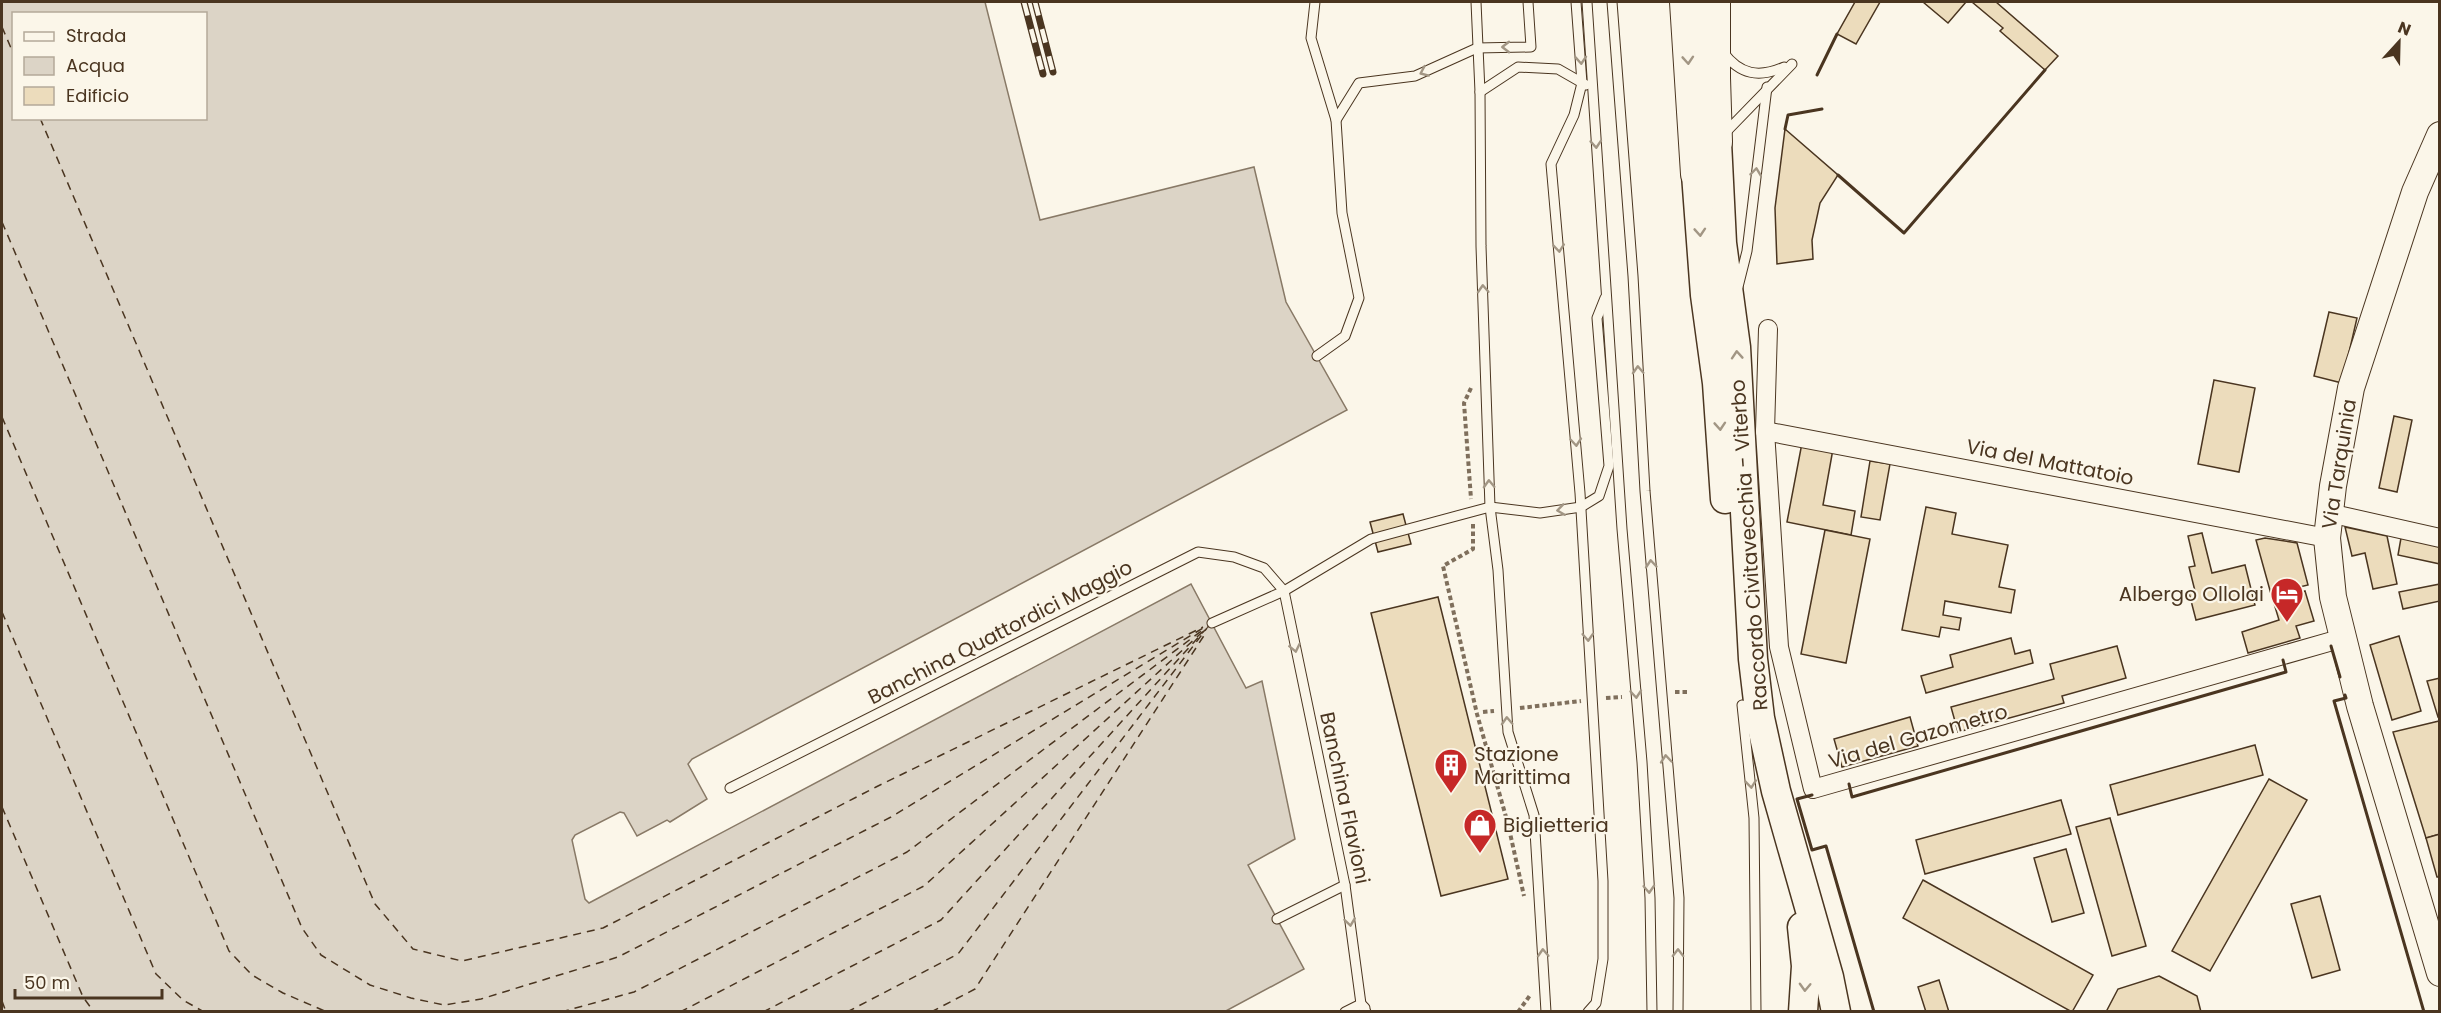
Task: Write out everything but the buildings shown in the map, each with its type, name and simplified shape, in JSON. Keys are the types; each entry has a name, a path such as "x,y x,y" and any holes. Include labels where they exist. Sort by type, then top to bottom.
{"highway":[{"path":"1684,2 1696,174"},
{"path":"1716,2 1717,142"}],"main road":[{"name":"Via Tarquinia","path":"2439,135 2415,192 2351,388 2328,525 2333,597 2343,638 2360,706 2439,973"},
{"name":"Raccordo Civitavecchia - Viterbo","path":"1717,142 1722,243 1736,347 1753,659 1760,718 1776,791 1829,977 1836,1011"},
{"name":"Raccordo Civitavecchia - Viterbo","path":"1696,174 1705,296 1717,383 1742,705 1800,919 1806,966 1803,1011"}],"street":[{"name":"Via del Gazometro","path":"1768,329 1766,431 1779,647 1813,789 2343,638"},
{"name":"Via del Mattatoio","path":"1766,431 2328,525 2439,538"}],"lane":[{"path":"1315,2 1311,38 1336,120 1342,213 1359,298 1345,336 1317,356"},
{"path":"1476,2 1480,92 1480,246 1490,507 1498,570 1508,732 1534,815 1546,1011"},
{"path":"1336,120 1359,83 1415,76 1477,48 1531,47 1528,2"},
{"path":"1576,2 1582,83 1574,115 1551,164 1581,507 1604,913 1601,970 1596,1003 1588,1011"},
{"path":"1587,2 1622,529 1642,762 1650,898 1652,1011"},
{"path":"1612,2 1633,276 1645,491 1678,898 1678,1011"},
{"path":"1696,174 1717,142 1767,87 1792,64 1768,74 1749,72 1732,63 1715,40"},
{"path":"1480,92 1518,67 1558,69 1593,92"},
{"path":"1731,312 1747,251 1767,87"},
{"path":"1212,623 1284,591 1371,539 1490,507 1540,513 1581,507 1599,496 1600,486 1609,466 1597,318 1606,294"},
{"name":"Banchina Quattordici Maggio","path":"730,788 1198,552 1234,557 1264,568 1284,591"},
{"name":"Banchina Flavioni","path":"1284,591 1345,885 1365,1009"},
{"path":"1742,705 1754,818 1756,1011"},
{"path":"1277,919 1345,885"},
{"path":"1345,1011 1365,1009"}],"water":[{"path":"2,2 985,2 1040,220 1254,167 1286,302 1347,410 692,759 688,764 707,799 670,822 667,820 637,836 624,813 620,812 575,835 572,840 585,899 589,903 1191,584 1246,688 1262,681 1295,839 1248,865 1304,969 1224,1012 2,1012"}],"ferry route":[{"path":"2,27 12,50"},
{"path":"41,120 375,904 413,949 462,961 603,928 876,787 1203,627"},
{"path":"2,222 302,928 321,955 370,985 411,998 444,1005 481,999 618,957 891,817 1208,625"},
{"path":"2,417 229,951 252,975 283,993 327,1012"},
{"path":"2,612 156,974 183,1000 204,1012"},
{"path":"680,1012 924,886 1209,626"},
{"path":"847,1012 958,954 1207,628"},
{"path":"561,1012 634,992 907,852 1204,629"},
{"path":"763,1012 941,920 1205,630"},
{"path":"931,1012 975,989 1205,634"},
{"path":"2,807 83,997 94,1012"},
{"path":"2,1001 6,1012"}],"railway":[{"path":"1024,2 1043,74"},
{"path":"1035,2 1053,72"}],"wall":[{"path":"1817,75 1837,34"},
{"path":"1838,175 1904,233 2045,70"},
{"path":"1785,129 1788,115 1822,109"},
{"path":"2331,646 2340,677"},
{"path":"1849,784 1852,797 2286,672 2283,660"},
{"path":"2345,695 2346,698 2334,701 2424,1012"},
{"path":"1812,795 1797,799 1812,850 1826,846 1874,1012"}],"place":[{"name":"Albergo Ollolai","path":"2287,623"},
{"name":"Stazione Marittima","path":"1451,794"},
{"name":"Biglietteria","path":"1480,854"}]}
